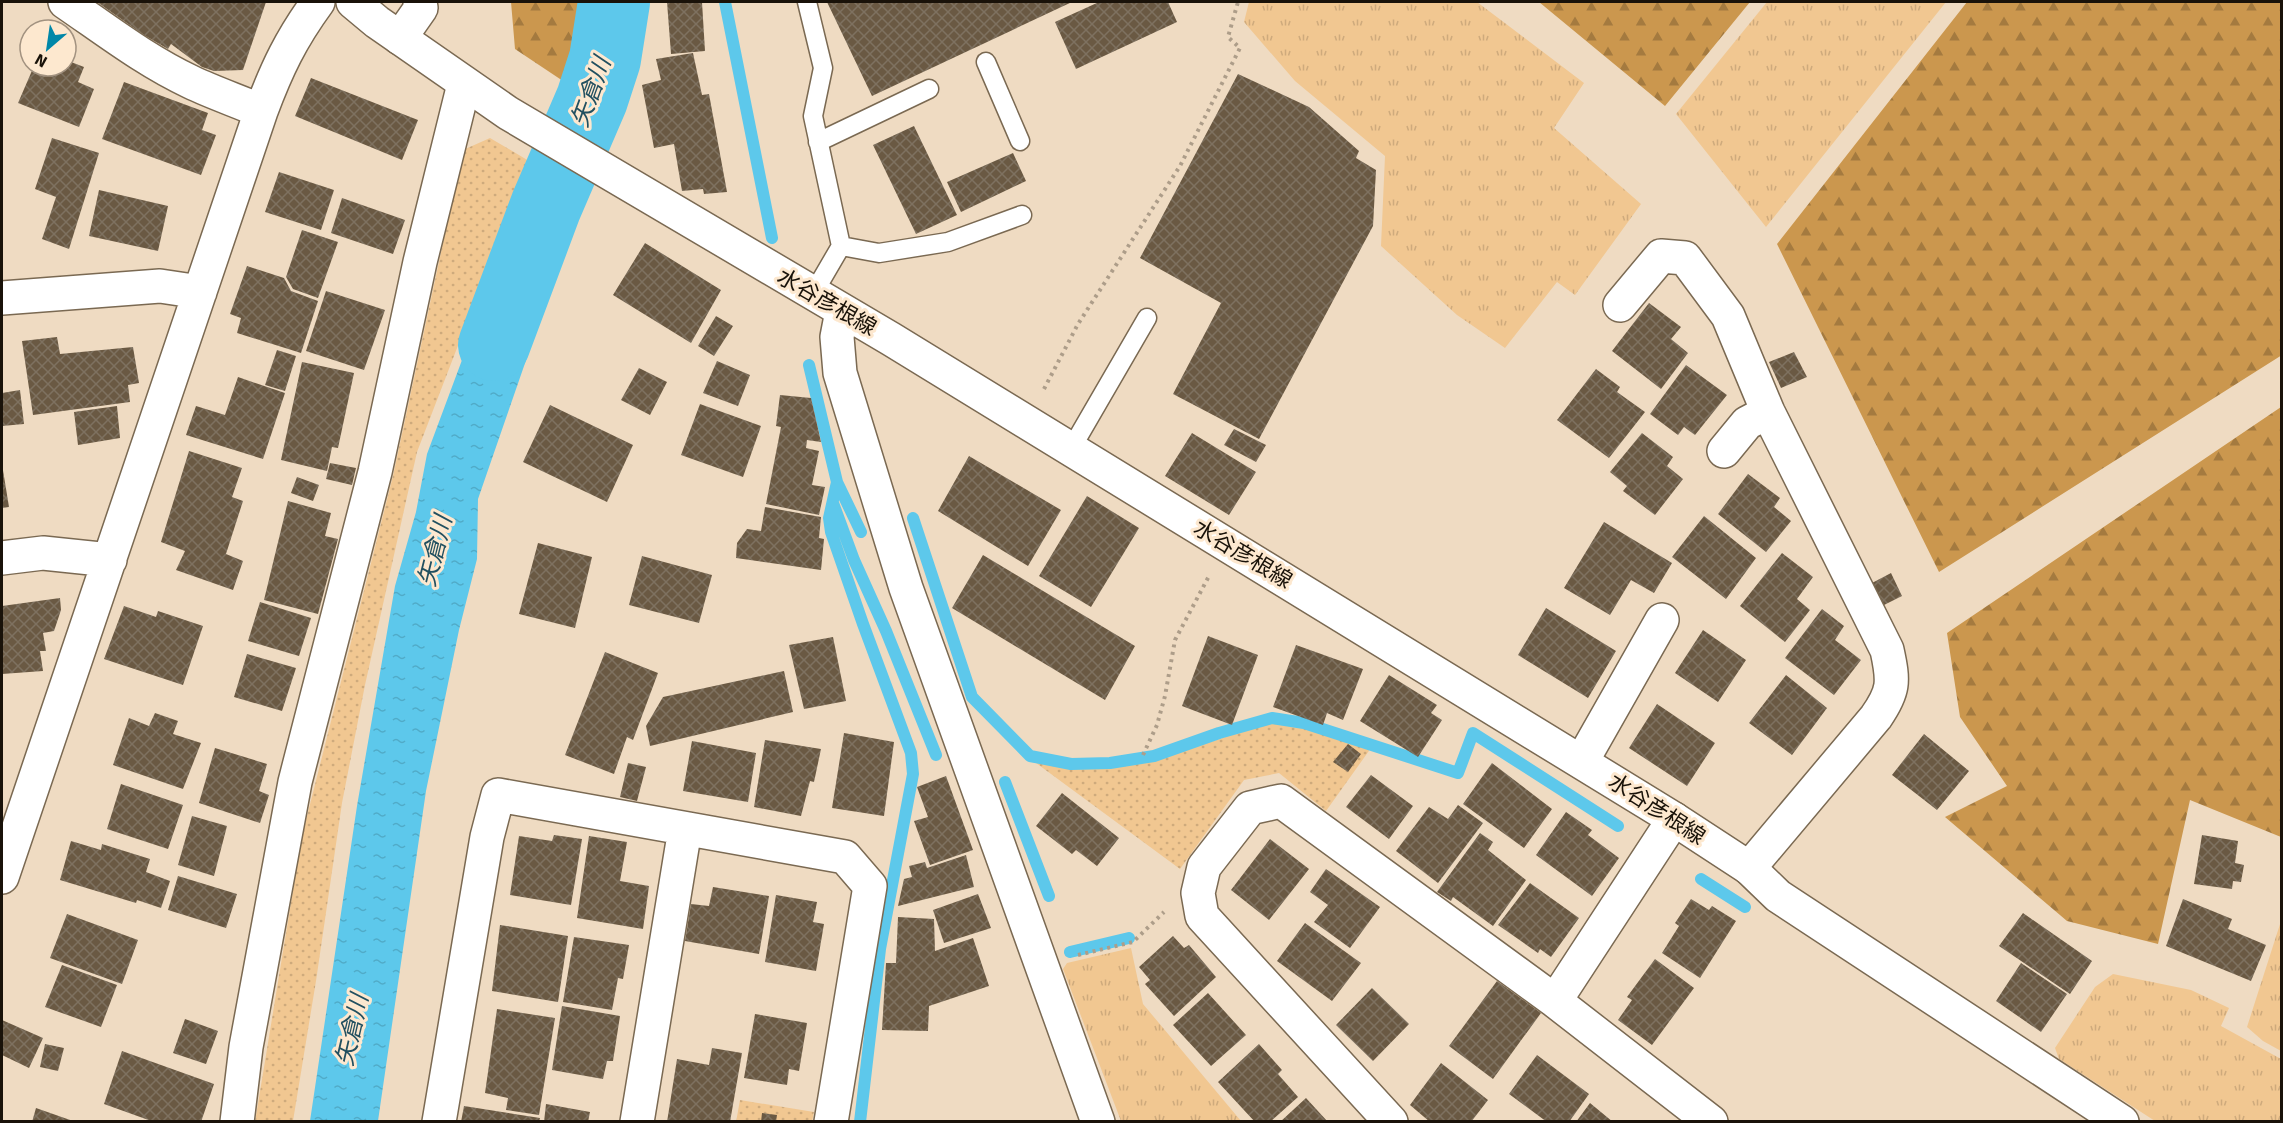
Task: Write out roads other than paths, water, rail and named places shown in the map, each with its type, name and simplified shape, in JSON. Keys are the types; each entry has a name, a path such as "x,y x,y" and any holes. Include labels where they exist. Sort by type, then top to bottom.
{"street":[{"path":"65,2 154,62 190,81 261,111"},
{"path":"2,877 15,798 110,560 261,111 280,61 318,2"},
{"name":"水谷彦根線","path":"353,2 377,22 508,113 1071,448 1674,819 1749,868 1778,896 2122,1122"},
{"path":"400,38 421,8 420,2"},
{"path":"237,1122 246,1047 295,782 375,472 420,262 464,84"},
{"path":"1620,305 1661,256 1685,258 1728,316 1768,412 1887,650 1892,671 1890,697 1876,717 1749,868"},
{"path":"2,298 160,286 200,292"},
{"path":"842,311 837,337 840,373 906,588 1098,1122"},
{"path":"1724,451 1748,423 1768,412"},
{"path":"2,558 43,553 110,560"},
{"path":"1582,761 1662,620"},
{"path":"439,1122 487,837 498,795 845,857 870,886 831,1122"},
{"path":"1391,1122 1202,916 1198,893 1204,867 1250,808 1281,801 1556,1001 1711,1122"},
{"path":"1556,1001 1674,819"},
{"path":"637,1122 685,829"}],"lane":[{"path":"807,2 823,68 813,117 841,246 813,294"},
{"path":"986,62 1020,141"},
{"path":"818,142 930,89"},
{"path":"841,246 879,253 948,242 1022,215"},
{"path":"1071,448 1148,318"}],"water":[{"path":"519,207 541,317 478,499 477,559 459,630 426,791 378,1121 310,1121 357,806 395,586 416,512 427,454"}],"waterway":[{"name":"矢倉川","path":"494,345 546,206 592,99 605,59 614,2"},
{"path":"725,2 772,238"},
{"path":"809,365 837,482 829,518 831,532 911,753 913,774 880,949 860,1122"},
{"path":"837,482 861,532"},
{"path":"833,503 854,560 886,631 936,755"},
{"path":"913,518 972,697 1030,756 1071,764 1110,763 1154,756 1219,733 1272,718 1304,723 1458,773 1473,733 1618,826"},
{"path":"1005,782 1049,896"},
{"path":"1701,879 1745,907"},
{"path":"1070,952 1129,938"}]}
